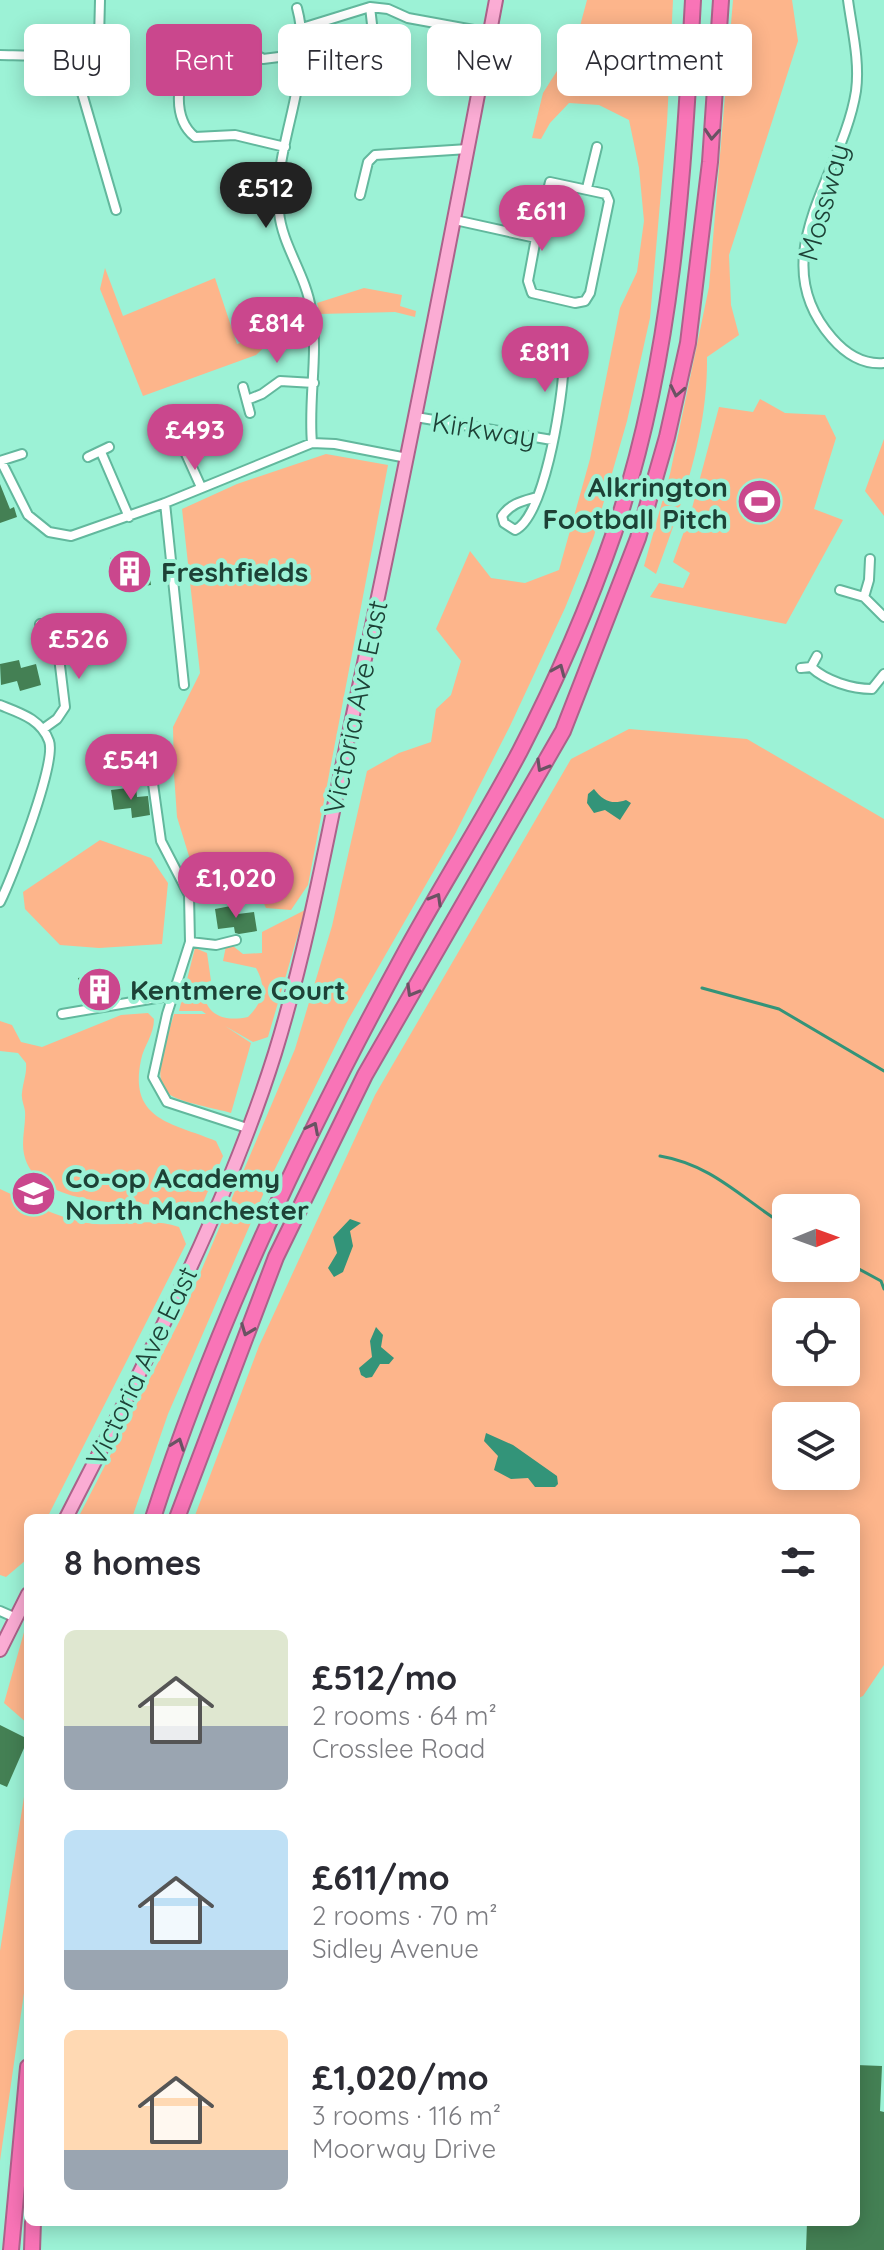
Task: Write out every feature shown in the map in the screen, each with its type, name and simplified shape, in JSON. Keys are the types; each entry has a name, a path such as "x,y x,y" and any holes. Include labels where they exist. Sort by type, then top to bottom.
{"highway":[{"path":"154,1514 209,1361 298,1158 397,967 519,753 586,609 614,530 643,432 670,297 685,157 693,0"},
{"path":"179,1514 276,1257 365,1075 563,731 638,538 667,437 688,343 710,162 721,0"},
{"path":"11,2250 24,2110"},
{"path":"32,2250 33,2226"}],"main road":[{"name":"Victoria Ave East","path":"492,24 496,0"},
{"name":"Victoria Ave East","path":"68,1514 203,1237 274,1054 311,917 416,417 478,96"},
{"path":"0,1650 24,1602"}],"street":[{"path":"99,24 100,0"},
{"name":"Mossway","path":"848,0 857,62 856,93 813,217 801,268 808,301 821,325 846,354 884,363"},
{"path":"315,24 389,4 408,18 441,24"},
{"path":"370,7 372,24"},
{"path":"297,8 301,24"},
{"path":"278,57 263,59 247,48 201,39 192,44 184,64 179,94 181,117 187,130 195,137 235,135 285,147"},
{"path":"0,55 24,54"},
{"path":"83,96 116,210"},
{"path":"297,96 278,187 279,212 309,299 316,357 312,443"},
{"path":"587,188 597,147"},
{"path":"360,195 368,162 375,155 468,149"},
{"path":"555,182 587,188 604,192 609,201 590,293 585,301 575,303 532,293 528,281 547,184 555,182"},
{"path":"455,220 536,238"},
{"path":"518,362 557,369 563,375 552,440 537,497 523,526 515,530 504,523 502,516 506,509 517,502 537,497"},
{"path":"247,400 280,381 314,383"},
{"path":"243,387 250,413"},
{"path":"168,414 201,487"},
{"name":"Kirkway","path":"416,417 552,440"},
{"path":"174,427 188,422"},
{"path":"22,454 0,461 28,515 49,532 71,536 129,517 312,443 335,444 407,458"},
{"path":"88,457 105,450 129,517"},
{"path":"165,503 184,685"},
{"path":"864,597 870,559"},
{"path":"840,590 864,597 884,617"},
{"path":"40,624 58,649 65,707 57,719 43,729"},
{"path":"811,667 817,656"},
{"path":"801,668 811,667 823,678 845,682 856,689 872,689"},
{"path":"872,689 884,674"},
{"path":"872,689 876,700"},
{"path":"0,705 27,715 43,729 51,748 44,783 0,902"},
{"path":"149,755 161,841 189,895 190,942 153,1077 167,1102 247,1128"},
{"path":"190,942 216,945 236,940"},
{"path":"62,1014 174,995"},
{"path":"0,1611 16,1618"}],"shaded area":[{"path":"587,0 673,0 672,24 581,24"},
{"path":"733,0 792,0 798,41 729,255 731,305 739,335 707,357 703,413 692,468 656,574 644,566 670,474 709,287 725,96 752,96 752,24 731,24"},
{"path":"557,71 557,96 668,96 650,318 627,421 594,536 565,608 510,726 455,834 348,1020 269,1181 168,1414 133,1514 80,1514 182,1316 295,1049 332,926 367,771 399,753 431,742 436,709 451,695 461,661 436,629 470,551 491,578 525,583 559,570 590,459 620,308 637,272 644,221 639,168 629,120 599,105 569,103 550,123 541,139 532,138 543,93"},
{"path":"105,268 123,316 215,278 237,344 286,327 256,355 143,396 100,289"},
{"path":"364,288 402,295 400,306 416,311 415,317 395,312 320,314 317,303"},
{"path":"760,399 785,413 825,415 836,438 814,509 843,520 786,624 650,597 659,583 683,588 690,573 673,562 691,512 719,407 753,412"},
{"path":"884,439 884,516 865,491"},
{"path":"326,454 388,465 308,885 291,910 266,908 249,872 196,879 177,817 173,727 200,673 182,509 237,484"},
{"path":"629,729 747,739 884,819 884,1665 863,1696 860,1697 860,1514 196,1514 259,1346 375,1095 571,759"},
{"path":"594,789 608,801 626,800 631,803 620,820 605,810 594,813 587,803 588,794"},
{"path":"100,840 151,858 168,883 162,944 99,948 60,945 25,909 23,892"},
{"path":"305,910 268,1037 253,1042 225,1026 251,1043 231,1113 190,1103 169,1094 163,1087 160,1068 174,1014 206,1014 202,1011 179,1011 195,948 207,953 211,981 203,983 203,993 209,1008 221,1017 248,1017 260,1000 262,982 256,968 223,961 226,946 233,946 243,954 262,953 262,932"},
{"path":"148,1013 154,1019 154,1025 141,1060 141,1096 158,1117 216,1141 223,1156 202,1205 129,1204 74,1196 51,1187 33,1173 24,1154 25,1111 22,1095 26,1063 18,1053 0,1051 0,1021 12,1025 21,1042 42,1047 121,1015"},
{"path":"0,1189 76,1221 111,1224 156,1222 179,1227 186,1244 49,1514 24,1514 24,1562 6,1577 0,1575"},
{"path":"350,1219 361,1223 350,1231 353,1246 343,1272 334,1277 328,1268 337,1253 333,1237"},
{"path":"376,1327 383,1335 381,1347 394,1358 389,1364 380,1364 372,1377 366,1378 359,1368 372,1357 370,1341"},
{"path":"486,1433 513,1445 557,1476 558,1484 555,1487 535,1487 528,1478 511,1479 494,1470 498,1456 484,1441"},
{"path":"24,1632 24,1720 4,1703"},
{"path":"24,1797 24,1993 0,2161 0,1951"}],"building":[{"path":"0,484 10,509 14,507 17,517 0,523"},
{"name":"Freshfields","path":"132,555 134,566 148,564 151,585 131,588 129,577 113,579 110,558"},
{"path":"19,660 21,668 36,664 41,685 20,691 17,681 1,685 0,664"},
{"path":"136,787 137,797 148,796 150,815 132,818 131,808 114,810 111,790"},
{"path":"236,905 238,914 254,912 257,931 239,934 235,933 234,927 218,929 215,909"},
{"name":"Kentmere Court","path":"98,974 100,983 116,980 119,997 97,1001 96,995 81,997 78,978"},
{"path":"0,1725 24,1737 24,1748 7,1787 0,1784"},
{"path":"860,2065 882,2066 880,2111 884,2112 884,2250 806,2250 807,2226 860,2226"}],"waterway":[{"path":"702,988 779,1009 884,1071"},
{"path":"660,1156 679,1160 712,1175 772,1216"},
{"path":"860,1270 881,1281 884,1289"}],"place":[{"name":"Alkrington Football Pitch","path":"759,502"},
{"name":"Freshfields","path":"130,571"},
{"name":"Kentmere Court","path":"99,989"},
{"name":"Co-op Academy North Manchester","path":"34,1193"}]}
